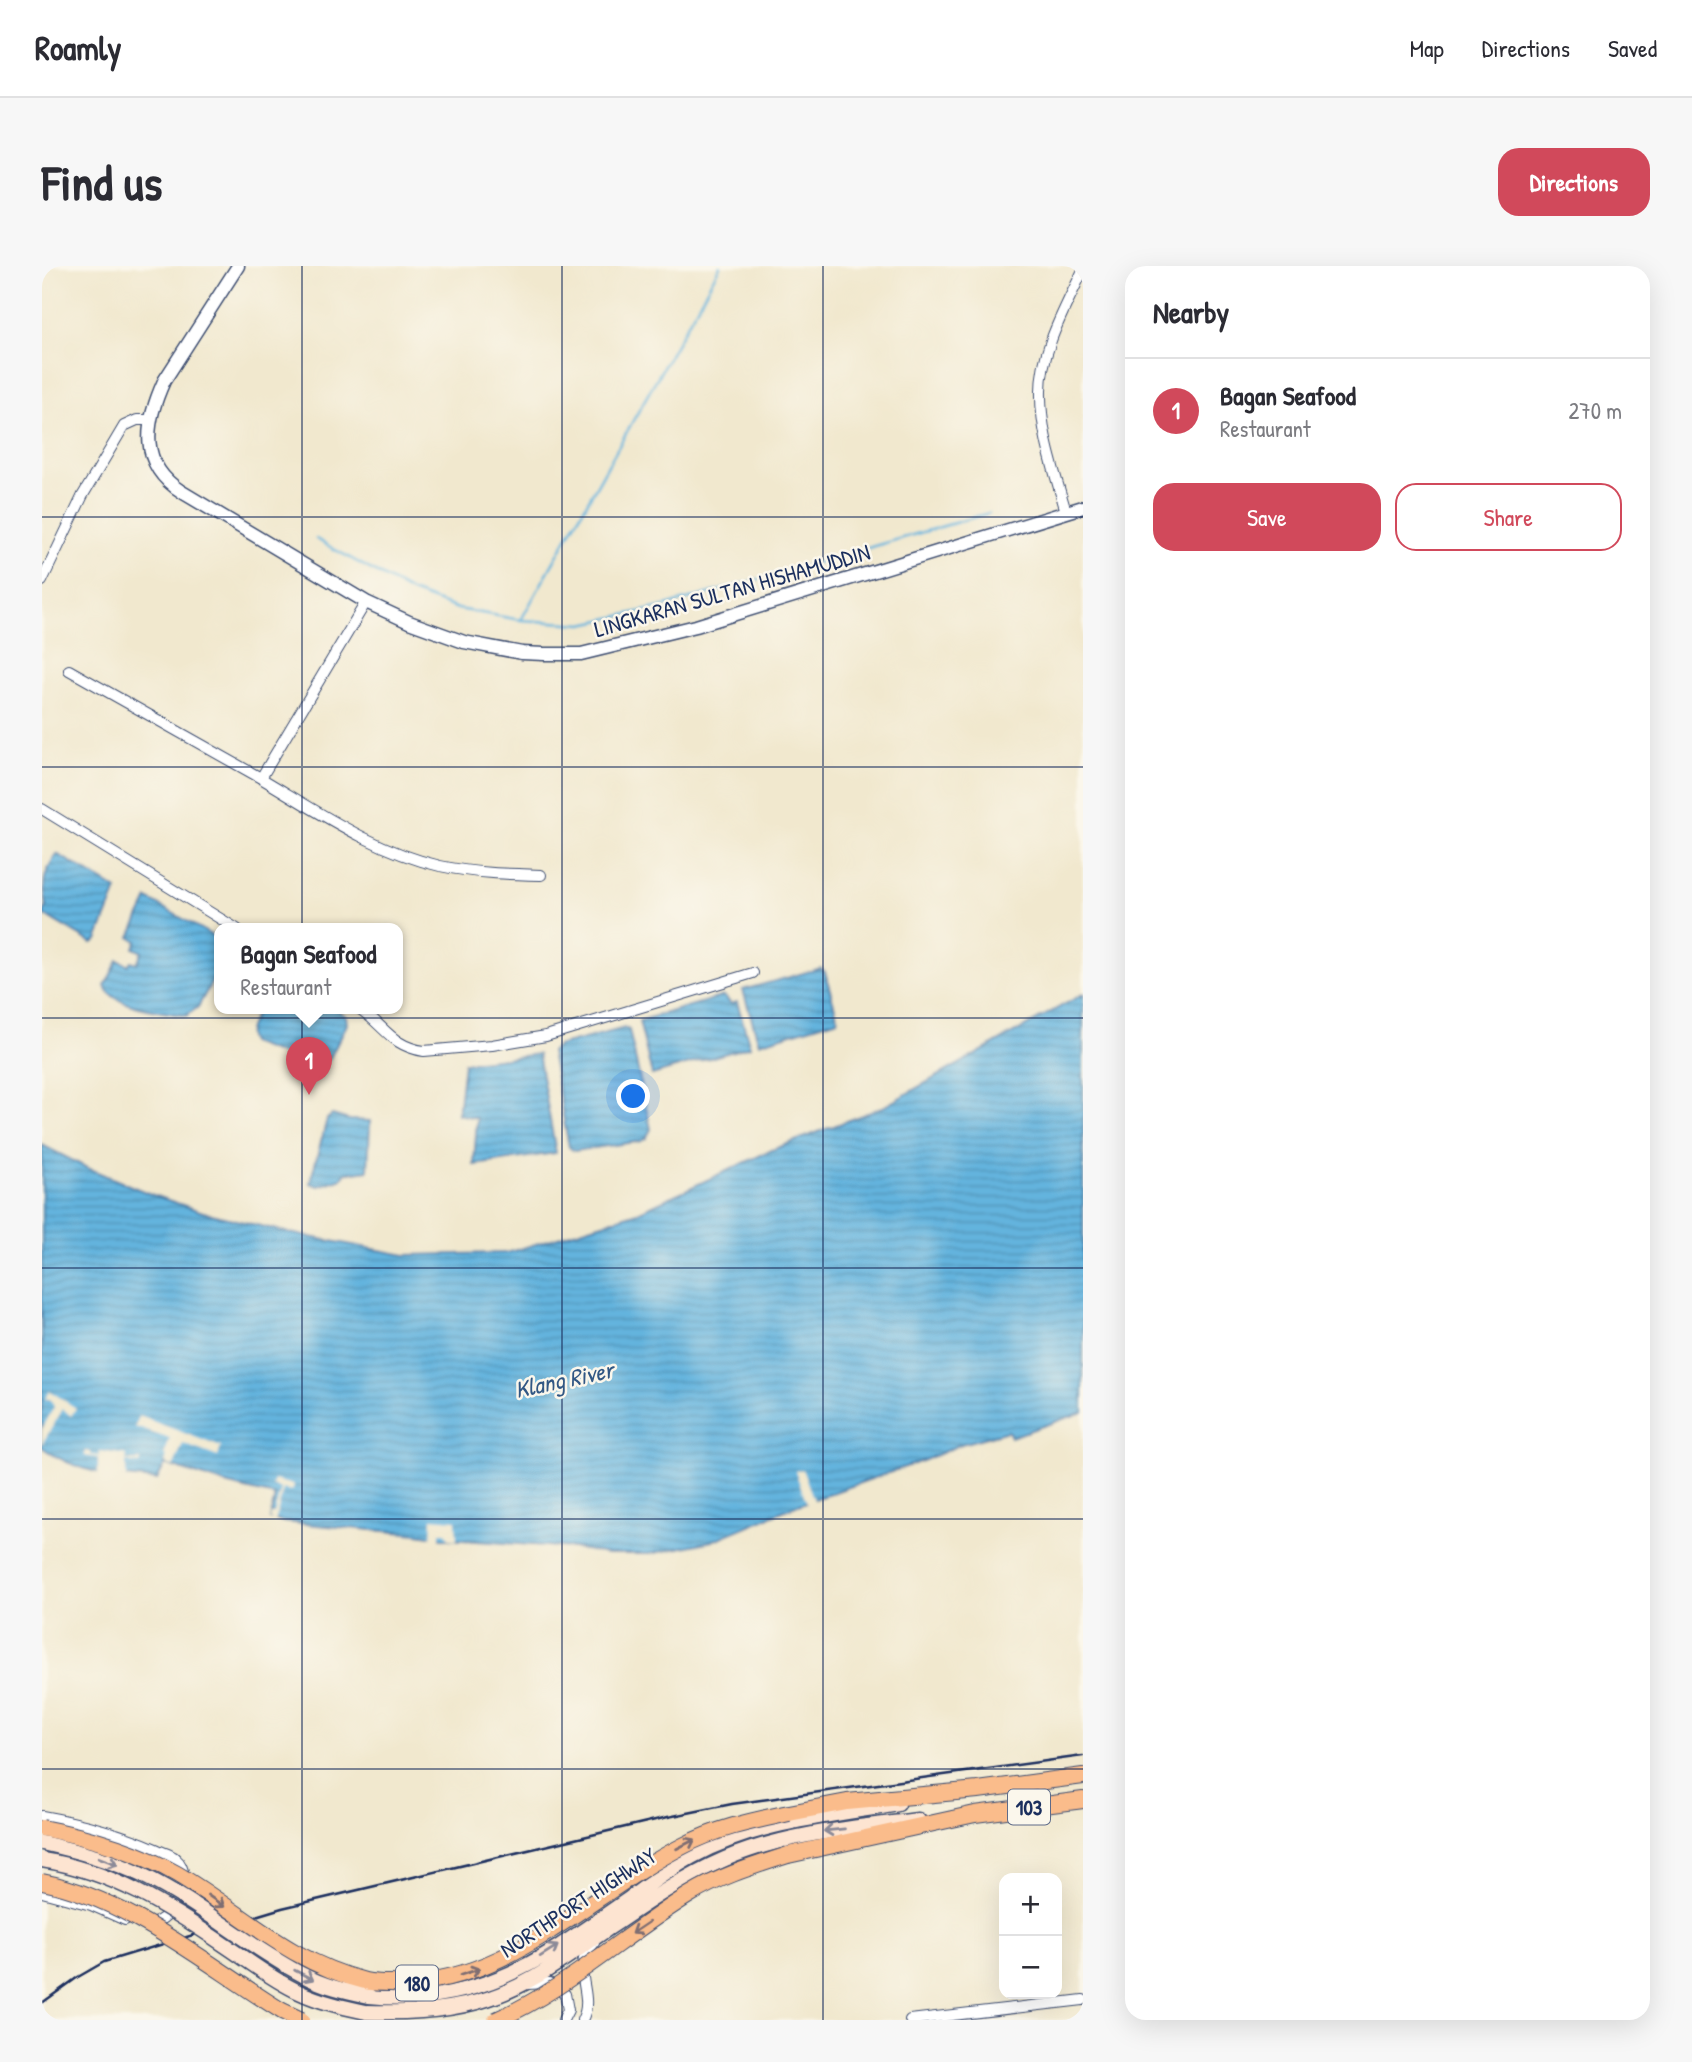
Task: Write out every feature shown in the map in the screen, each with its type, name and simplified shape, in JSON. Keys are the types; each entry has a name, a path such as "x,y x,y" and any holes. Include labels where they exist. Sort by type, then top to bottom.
{"main road":[{"name":"NORTHPORT HIGHWAY","path":"42,1843 93,1855 143,1875 304,1976 328,1986 369,1996 402,2000 457,1993 489,1984 521,1969 693,1856 772,1825 978,1790 1083,1776"},
{"name":"180","path":"42,1828 74,1834 147,1858 178,1875 275,1941 322,1968 369,1982 410,1984 446,1980 483,1968 525,1946 635,1873 713,1831 874,1799 978,1790"},
{"name":"NORTHPORT HIGHWAY","path":"42,1860 95,1873 130,1886 189,1920 277,1980 324,2001 366,2012 405,2013 476,2002 522,1984 681,1881 724,1860 763,1846 821,1832 1083,1800"},
{"path":"496,2020 542,1995 690,1895 721,1878 788,1855 975,1814"},
{"path":"42,1882 75,1890 122,1911 150,1926 272,2005 301,2020"}],"street":[{"name":"LINGKARAN SULTAN HISHAMUDDIN","path":"238,266 164,381 149,420 153,456 166,481 366,602 434,633 464,642 522,653 581,654 696,626 1083,507"},
{"path":"1066,512 1046,439 1041,391 1043,373 1056,330 1083,270"},
{"path":"42,582 83,495 124,426 137,420 149,420"},
{"path":"261,778 366,602"},
{"path":"69,670 261,778 319,814 382,846 440,866 541,876"},
{"path":"42,809 227,923"},
{"path":"366,1014 400,1044 424,1051 546,1036 753,973"},
{"path":"42,1816 83,1823 137,1841 175,1858 183,1868 184,1887 164,1919 140,1927 91,1905 42,1892"},
{"path":"582,2020 588,1999 580,1972 587,1950 609,1928"},
{"path":"522,1984 549,1983 561,1989 567,2000 568,2010 563,2020"},
{"path":"910,2020 1083,2000"}],"water":[{"path":"57,854 117,890 97,940 92,943 43,914 47,906 45,878"},
{"path":"148,899 214,937 214,978 198,1007 186,1016 128,1004 110,993 105,986 118,960 128,965 131,961 137,963 142,952 134,948 137,941 130,937"},
{"path":"821,968 825,972 838,1019 759,1043 743,990"},
{"name":"Klang River","path":"1083,994 1083,1412 1011,1437 1008,1431 961,1444 925,1460 792,1507 712,1541 649,1554 607,1554 575,1548 449,1539 283,1522 270,1519 275,1496 229,1485 165,1464 157,1480 97,1472 68,1463 42,1447 42,1145 85,1167 153,1195 203,1212 289,1233 405,1255 507,1253 638,1212 772,1150 883,1107"},
{"path":"724,996 731,1004 737,1002 750,1046 652,1075 639,1021"},
{"path":"255,1014 343,1014 347,1024 329,1060 315,1067 250,1043 248,1030"},
{"path":"625,1028 629,1030 651,1129 641,1141 574,1151 569,1147 551,1052 558,1046"},
{"path":"538,1054 556,1153 474,1165 477,1118 458,1114 464,1063"},
{"path":"332,1115 349,1120 370,1121 368,1170 345,1173 342,1178 319,1186 310,1183 327,1119"}],"pier":[{"path":"50,1391 76,1408 71,1416 63,1409 42,1444 42,1429 54,1407 50,1399 45,1399"},
{"path":"139,1416 221,1447 218,1457 183,1444 173,1467 165,1463 167,1456 164,1455 170,1439 135,1427"},
{"path":"85,1451 99,1456 100,1451 127,1455 126,1461 141,1460 140,1464 126,1462 126,1478 98,1477 98,1458 85,1456"},
{"path":"802,1469 815,1504 808,1506 795,1471"},
{"path":"274,1480 293,1485 292,1491 283,1489 275,1523 270,1519 281,1489 272,1486"},
{"path":"432,1518 456,1520 457,1540 449,1539 446,1532 440,1532 440,1541 431,1540"}],"waterway":[{"path":"521,620 720,266"},
{"path":"316,539 411,592 458,609 521,620 583,624 666,606 989,513"}],"railway":[{"path":"42,2003 104,1962 282,1908 732,1804 1083,1756"}],"place":[{"name":"Bagan Seafood","path":"309,1095"}]}
